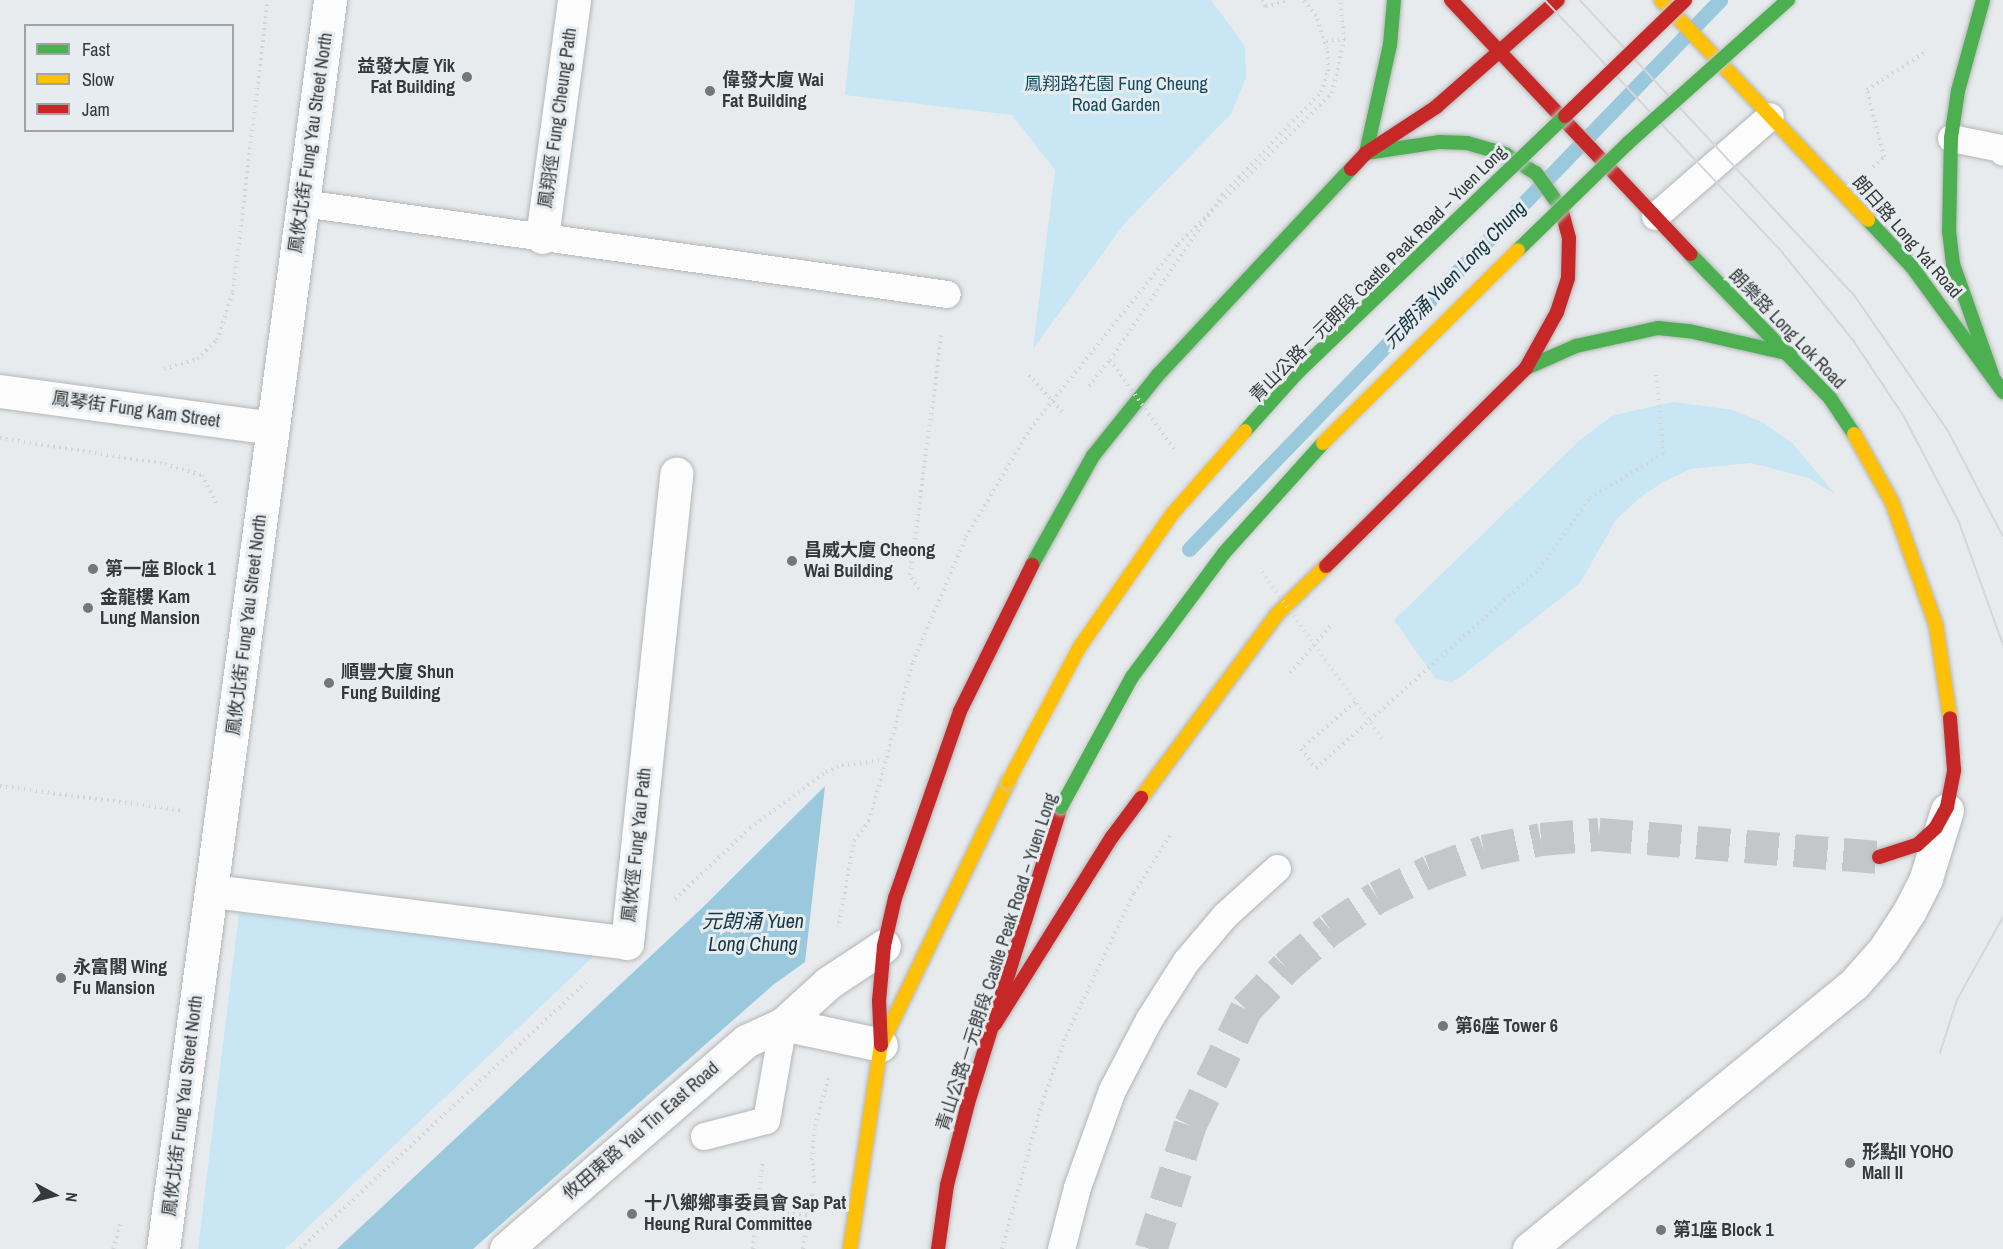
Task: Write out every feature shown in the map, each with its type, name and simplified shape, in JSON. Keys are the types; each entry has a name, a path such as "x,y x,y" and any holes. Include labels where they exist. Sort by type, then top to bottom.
{"main road":[{"path":"995,1024 1112,837 1278,613 1527,368 1557,312 1568,278 1569,238 1560,205 1536,173 1505,154 1467,142 1440,142 1366,153 1390,45 1394,0"},
{"path":"1452,0 1544,103 1655,216"},
{"name":"青山公路－元朗段 Castle Peak Road – Yuen Long","path":"850,1249 881,1045 879,1001 884,946 895,898 960,711 1048,531 1093,456 1158,375 1366,153 1436,107 1558,0"},
{"path":"1661,0 1770,116"},
{"name":"青山公路－元朗段 Castle Peak Road – Yuen Long","path":"881,1045 1008,782 1078,648 1173,513 1297,374 1685,0"},
{"name":"青山公路－元朗段 Castle Peak Road – Yuen Long","path":"938,1249 947,1185 965,1114 1061,807 1132,677 1224,553 1349,414 1628,143 1788,0"},
{"path":"1983,0 1968,43 1951,138 1953,264 1992,374"},
{"name":"朗日路 Long Yat Road","path":"1770,116 1912,267 2003,392"},
{"name":"朗樂路 Long Lok Road","path":"1655,216 1830,398 1863,448 1892,502 1936,625 1948,690 1954,770 1947,807 1936,827 1917,845 1879,857"},
{"path":"1527,368 1576,346 1658,327 1689,331 1790,354"}],"street":[{"name":"鳳攸北街 Fung Yau Street North","path":"163,1249 330,0"},
{"name":"鳳翔徑 Fung Cheung Path","path":"542,237 574,0"},
{"name":"鳳琴街 Fung Kam Street","path":"0,391 272,428"},
{"name":"鳳攸徑 Fung Yau Path","path":"212,891 627,943 676,474"},
{"path":"1529,1249 1854,984 1884,950 1909,912 1926,878 1947,807"},
{"name":"攸田東路 Yau Tin East Road","path":"506,1249 746,1041 783,1024 828,983 884,946"},
{"path":"783,1024 881,1045"}],"lane":[{"path":"1655,216 1770,116"},
{"path":"1951,138 2001,147 2003,152"},
{"path":"303,203 947,294"},
{"path":"1061,1249 1077,1187 1112,1090 1149,1020 1186,961 1225,915 1277,868"},
{"path":"704,1136 766,1120 783,1024"}],"path":[{"path":"156,368 197,359 217,340 233,292 268,0"},
{"path":"1262,0 1266,7 1286,0"},
{"path":"1089,386 1222,195 1320,92 1328,71 1328,49 1316,16 1304,0"},
{"path":"837,933 854,841 869,821 884,760 926,624 966,537 1052,401 1178,244 1332,93 1344,39 1340,0"},
{"path":"1868,172 1884,157 1867,90 1926,51"},
{"path":"919,589 910,575 947,294"},
{"path":"1029,375 1065,416"},
{"path":"1355,702 1301,749 1316,768 1360,731 1539,568 1590,498 1663,454 1657,384"},
{"path":"0,438 165,464"},
{"path":"1284,680 1340,615"},
{"path":"300,1249 750,828 826,772 842,765 884,760"},
{"path":"0,786 181,810"},
{"path":"1002,1249 1042,1104 1066,1036 1124,913 1171,833"},
{"path":"815,1182 812,1160 815,1126 829,1083"},
{"path":"753,1249 766,1120"},
{"path":"803,1249 811,1202"},
{"path":"740,1205 820,1218"}],"green space":[{"name":"鳳翔路花園 Fung Cheung Road Garden","path":"855,0 1211,0 1245,46 1246,78 1231,114 1124,224 1033,349 1055,170 1012,115 845,95"},
{"path":"1673,402 1733,410 1764,423 1792,443 1835,494 1809,478 1751,463 1690,469 1663,482 1638,499 1616,520 1580,583 1459,678 1451,682 1436,679 1394,620 1581,439 1614,415"},
{"path":"239,913 597,953 285,1249 198,1249"}],"water":[{"name":"元朗涌 Yuen Long Chung","path":"825,786 805,962 773,985 473,1249 337,1249 701,909"}],"waterway":[{"name":"元朗涌 Yuen Long Chung","path":"1189,549 1720,0"}],"tunnel":[{"path":"1151,1249 1190,1125 1246,1009 1286,967 1330,929 1377,897 1430,871 1484,851 1541,839 1599,834 1879,857"}],"tram line":[{"path":"1545,0 1783,253 1854,341 1904,416 1959,521 2003,644"},
{"path":"1580,0 1855,296 1949,432 2003,536"},
{"path":"1940,1053 1957,1000 2003,917"}],"traffic: fast":[{"path":"1366,153 1390,45 1394,0"},
{"path":"1518,250 1628,143 1788,0"},
{"path":"1983,0 1958,91 1951,138 1949,231 1953,264 1992,374"},
{"path":"1245,431 1297,373 1565,116"},
{"path":"1366,153 1440,142 1467,143 1505,154 1536,173 1561,208"},
{"path":"1032,565 1093,456 1158,375 1351,169"},
{"path":"1868,220 1912,267 2003,392"},
{"path":"1690,254 1830,398 1854,434"},
{"path":"1526,368 1576,346 1658,328 1689,331 1790,354"},
{"path":"1061,807 1132,677 1224,553 1323,443"}],"traffic: slow":[{"path":"1661,0 1868,220"},
{"path":"1323,443 1518,250"},
{"path":"1008,782 1079,648 1173,513 1245,431"},
{"path":"1854,434 1892,502 1936,625 1950,718"},
{"path":"1141,798 1278,613 1326,566"},
{"path":"850,1249 881,1045 1008,782"}],"traffic: jam":[{"path":"1451,0 1690,254"},
{"path":"1351,169 1366,153 1436,107 1558,0"},
{"path":"1565,116 1685,0"},
{"path":"1326,566 1526,368 1557,312 1568,278 1569,238 1561,208"},
{"path":"881,1045 879,1001 884,946 895,898 960,711 1032,565"},
{"path":"1879,857 1917,845 1936,827 1947,807 1954,770 1950,718"},
{"path":"995,1024 1112,837 1141,798"},
{"path":"938,1249 947,1185 968,1103 1061,807"}],"place":[{"name":"益發大廈 Yik Fat Building","path":"467,77"},
{"name":"偉發大廈 Wai Fat Building","path":"710,91"},
{"name":"昌威大廈 Cheong Wai Building","path":"792,561"},
{"name":"第一座 Block 1","path":"93,569"},
{"name":"金龍樓 Kam Lung Mansion","path":"88,608"},
{"name":"順豐大廈 Shun Fung Building","path":"329,683"},
{"name":"永富閣 Wing Fu Mansion","path":"61,978"},
{"name":"第6座 Tower 6","path":"1443,1026"},
{"name":"形點II YOHO Mall II","path":"1850,1163"},
{"name":"十八鄉鄉事委員會 Sap Pat Heung Rural Committee","path":"632,1214"},
{"name":"第1座 Block 1","path":"1661,1230"}]}
